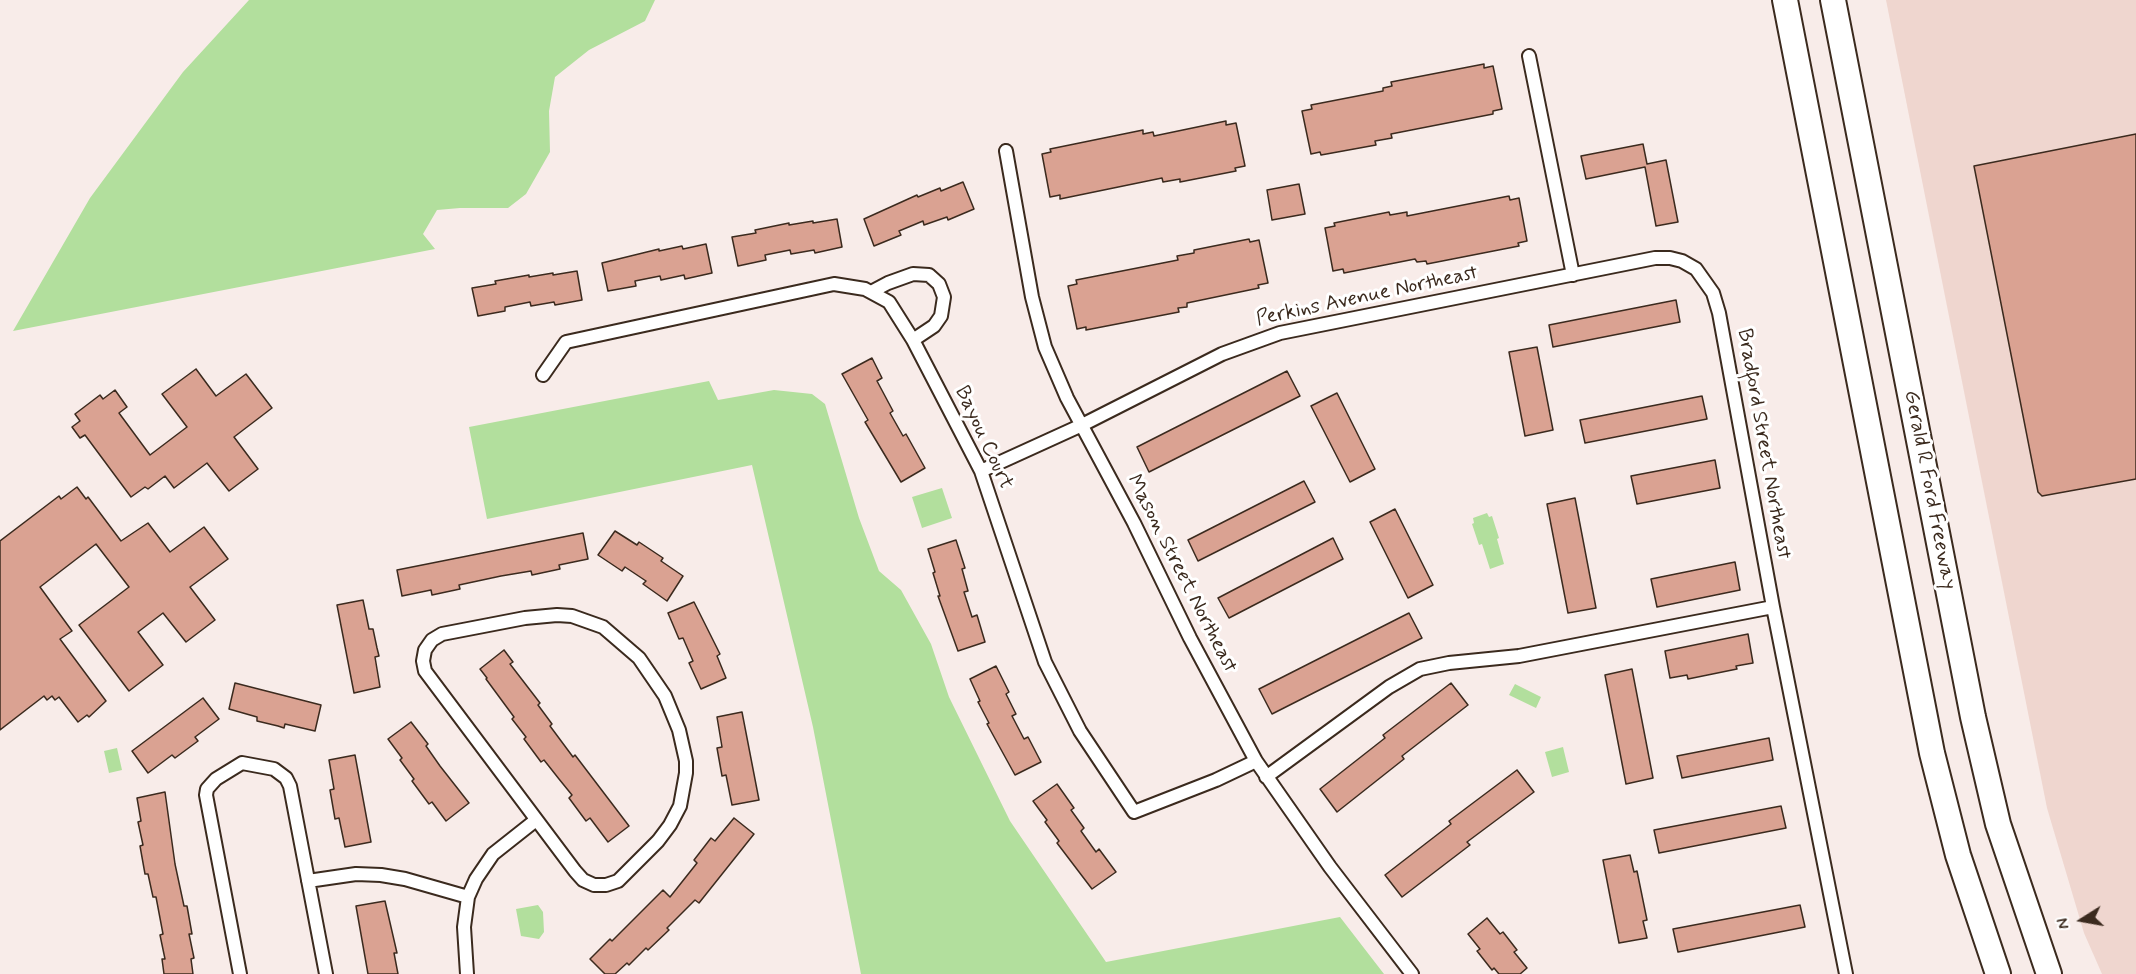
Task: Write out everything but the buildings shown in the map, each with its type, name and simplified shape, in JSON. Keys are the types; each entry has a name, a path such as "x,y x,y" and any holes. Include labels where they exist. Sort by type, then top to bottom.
{"highway":[{"path":"1785,0 1932,753 1958,855 1998,974"},
{"name":"Gerald R Ford Freeway","path":"1833,0 1973,717 1998,824 2049,974"}],"street":[{"path":"1529,56 1573,274"},
{"name":"Mason Street Northeast","path":"1006,151 1032,297 1045,347 1067,398 1256,761 1330,867 1412,974"},
{"name":"Bradford Street Northeast","path":"1573,274 1655,258 1670,258 1682,261 1696,269 1713,292 1719,313 1773,607 1846,974"},
{"path":"871,292 913,274 929,275 939,284 944,297 941,316 934,326 913,340"},
{"name":"Perkins Avenue Northeast","path":"981,471 1082,425 1222,354 1251,342 1280,333 1573,274"},
{"name":"Bayou Court","path":"543,375 566,342 834,284 871,292 889,302 913,340 981,471 1045,662 1080,731 1134,812 1216,780 1256,761"},
{"path":"1266,777 1389,687 1420,669 1449,663 1519,656 1773,607"},
{"path":"572,616 603,627 639,658 665,696 679,730 686,761 680,806 658,841 618,881 606,885 594,885 583,880 536,820 424,671 424,650 432,640 442,634 525,618 572,616"},
{"path":"240,974 206,801 207,789 211,784 242,763 273,769 286,778 290,786 326,974"},
{"path":"467,974 464,927 468,897 483,866 493,854 536,820"},
{"path":"308,880 357,874 381,875 405,879 468,897"}],"shaded area":[{"path":"1886,0 2136,0 2136,974 2102,974 2084,933 2047,808"}],"green space":[{"path":"249,0 655,0 645,21 589,50 555,77 549,111 550,152 526,194 508,208 437,210 423,234 435,249 13,331 90,198 183,72"},
{"path":"709,381 718,400 774,390 812,394 825,404 859,518 879,571 901,590 931,644 949,697 1010,821 1106,962 1340,917 1384,974 861,974 813,727 752,465 487,519 469,427"},
{"path":"942,488 952,518 922,528 912,497"},
{"path":"1487,513 1489,517 1492,516 1504,564 1490,569 1482,544 1479,545 1472,524 1474,523 1473,518"},
{"path":"1515,684 1541,697 1536,708 1509,695"},
{"path":"1563,747 1569,772 1552,777 1545,752"},
{"path":"117,748 122,770 109,773 104,751"},
{"path":"538,905 543,912 544,932 539,939 521,936 516,909"}]}
